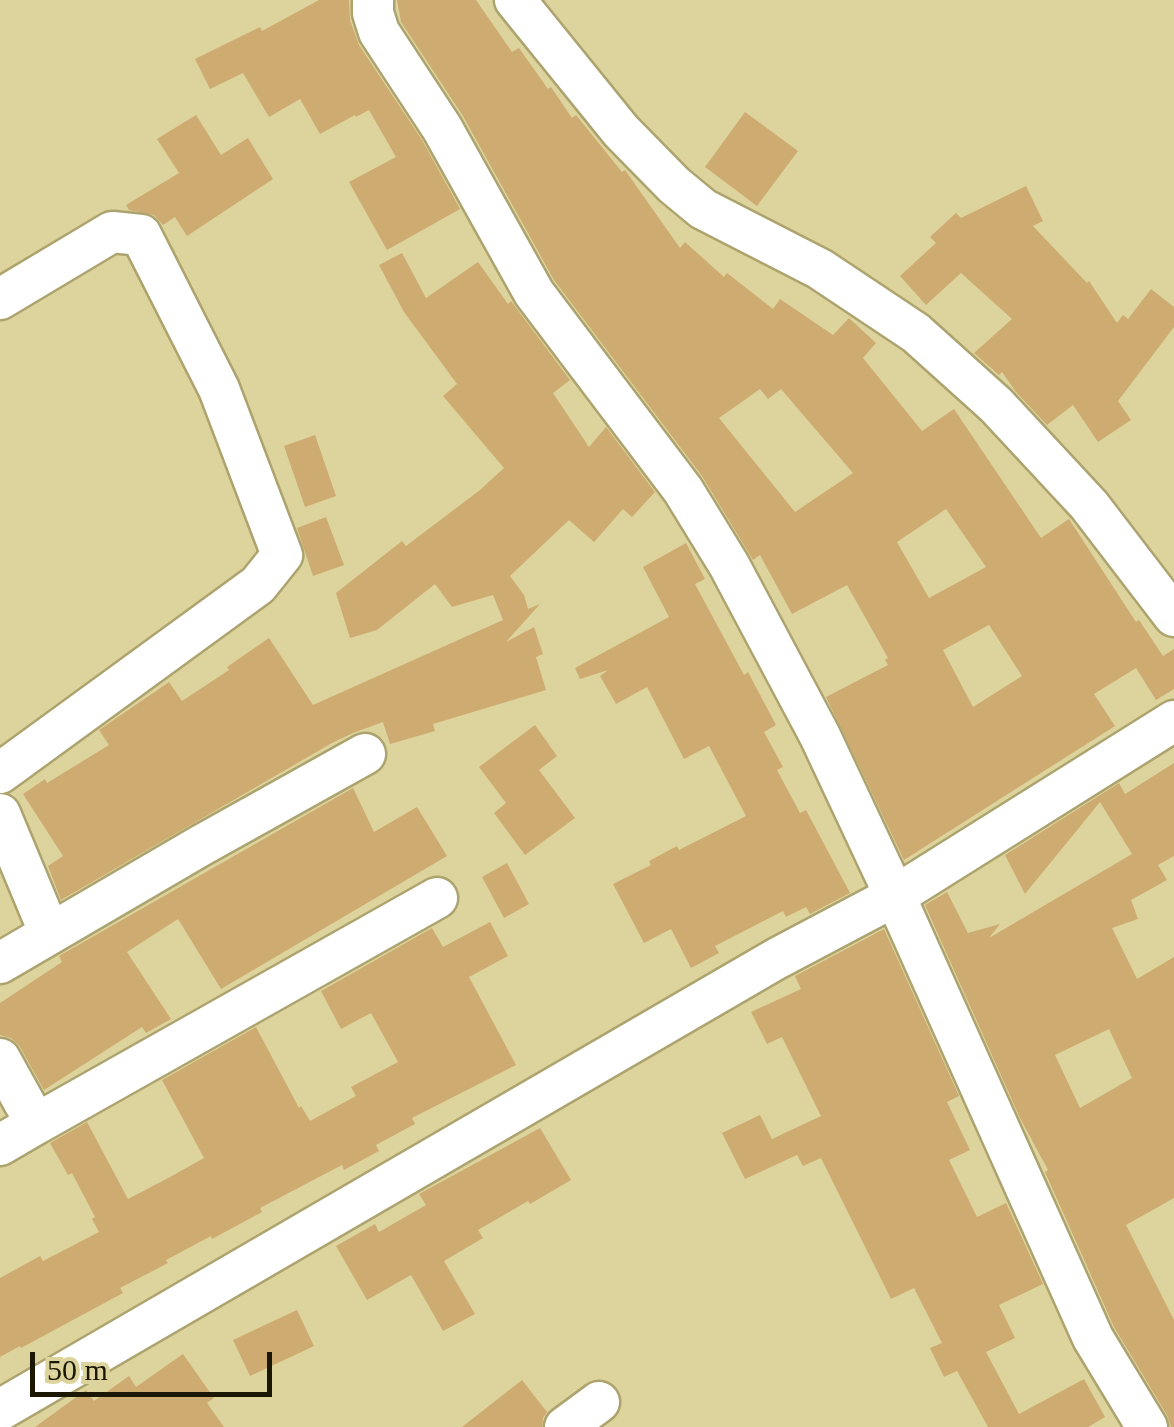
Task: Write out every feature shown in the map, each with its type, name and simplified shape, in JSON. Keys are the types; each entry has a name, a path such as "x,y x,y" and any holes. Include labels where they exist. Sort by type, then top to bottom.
{"street":[{"path":"373,0 380,32 442,128 534,293 683,490 729,565 820,736 1094,1338 1147,1427"},
{"path":"515,0 621,130 674,185 703,209 820,269 916,333 996,405 1089,506 1174,616"},
{"path":"0,300 112,232 141,235 220,389 282,555 258,585 0,774"},
{"path":"0,1410 776,959 895,896 1174,721"},
{"path":"0,963 365,754"},
{"path":"0,814 50,934"},
{"path":"0,1145 437,898"},
{"path":"0,1059 36,1124"},
{"path":"565,1427 599,1402"}],"building":[{"path":"319,0 349,0 350,20 359,45 422,140 460,209 387,250 349,182 396,157 369,110 320,134 300,99 269,117 243,73 210,89 195,59 260,27 262,31"},
{"path":"397,0 476,0 512,52 519,48 572,118 576,115 622,172 625,170 680,248 685,242 724,277 727,273 773,309 780,299 833,335 849,318 876,343 863,358 922,431 954,409 1041,538 1069,519 1136,622 1139,620 1163,656 1174,649 1174,689 1156,700 1136,668 1094,694 1115,726 904,860 826,697 888,665 888,658 847,585 792,614 760,555 753,560 702,476 554,280 463,116 401,22","holes":["760,389 768,399 781,389 853,473 795,512 719,418","946,509 986,567 929,598 897,542","989,625 1022,676 973,707 943,650"]},
{"path":"745,112 798,151 757,206 705,167"},
{"path":"196,115 221,155 248,138 273,179 187,236 175,217 163,225 154,215 129,210 126,205 179,173 157,139"},
{"path":"1026,186 1043,221 1033,226 1089,281 1117,323 1123,315 1128,319 1151,289 1174,307 1174,327 1118,401 1131,420 1098,442 1073,405 1047,425 1002,372 999,375 974,353 1012,319 961,273 926,305 900,276 936,243 930,237 956,213 961,218"},
{"path":"402,253 426,298 478,262 570,380 553,393 589,447 606,427 655,492 632,517 623,509 594,542 569,520 510,576 524,595 528,609 540,604 506,642 534,627 543,654 536,657 546,690 433,724 435,731 390,744 383,722 353,733 61,900 48,866 63,856 23,794 109,745 99,730 169,682 182,701 269,638 313,705 503,620 493,595 452,607 435,584 377,630 350,638 336,593 402,541 406,546 504,468 443,396 457,384 404,312 379,265"},
{"path":"315,435 336,496 305,507 284,446"},
{"path":"326,517 344,565 313,576 297,528"},
{"path":"686,543 705,579 695,584 776,725 764,732 783,767 777,770 800,813 806,810 850,893 810,914 806,907 786,917 783,911 715,946 719,953 691,968 671,929 644,943 613,884 651,865 649,861 677,846 679,850 746,816 709,746 684,759 647,687 616,704 600,676 608,670 580,679 575,668 669,617 643,567"},
{"path":"535,725 557,756 539,770 575,818 525,855 494,813 506,803 479,767"},
{"path":"1174,763 1174,856 1158,865 1167,880 1131,900 1138,919 1112,928 1137,979 1174,957 1174,1198 1126,1225 1174,1320 1174,1427 1114,1327 1045,1172 1048,1170 1020,1118 925,905 947,892 968,933 1000,924 989,938 1132,854 1100,802 1025,894 1005,855 1119,783 1125,794","holes":["1109,1029 1132,1078 1080,1108 1055,1055"]},
{"path":"353,788 374,832 417,807 447,856 221,989 178,919 127,952 171,1019 146,1033 142,1027 44,1090 20,1047 11,1038 0,1035 0,1003 62,962 59,956"},
{"path":"507,863 529,904 504,918 482,877"},
{"path":"490,922 508,956 469,977 516,1065 412,1118 415,1124 376,1145 379,1151 344,1170 342,1165 260,1208 262,1212 120,1288 123,1293 0,1357 0,1278 40,1256 43,1261 99,1232 72,1173 68,1175 50,1143 87,1122 128,1199 204,1158 162,1080 256,1027 299,1108 310,1121 356,1096 351,1087 398,1062 371,1013 341,1029 321,991 432,928 443,947"},
{"path":"884,929 959,1096 947,1102 970,1150 949,1160 977,1217 1006,1203 1043,1284 999,1305 1015,1338 986,1352 1019,1414 1084,1379 1105,1417 1088,1427 988,1427 957,1371 944,1377 930,1348 942,1343 914,1288 891,1299 821,1158 803,1166 797,1155 745,1179 722,1133 760,1115 772,1139 821,1116 782,1037 767,1044 751,1012 801,989 795,976"},
{"path":"540,1128 571,1180 478,1230 483,1238 444,1261 475,1314 443,1331 411,1275 367,1300 336,1246 375,1224 379,1232 426,1205 419,1194"},
{"path":"297,1310 314,1346 250,1376 233,1340"},
{"path":"183,1354 214,1398 207,1403 224,1427 35,1427 86,1390 94,1401 129,1376 136,1387"},
{"path":"522,1380 547,1412 542,1427 462,1427"}]}
